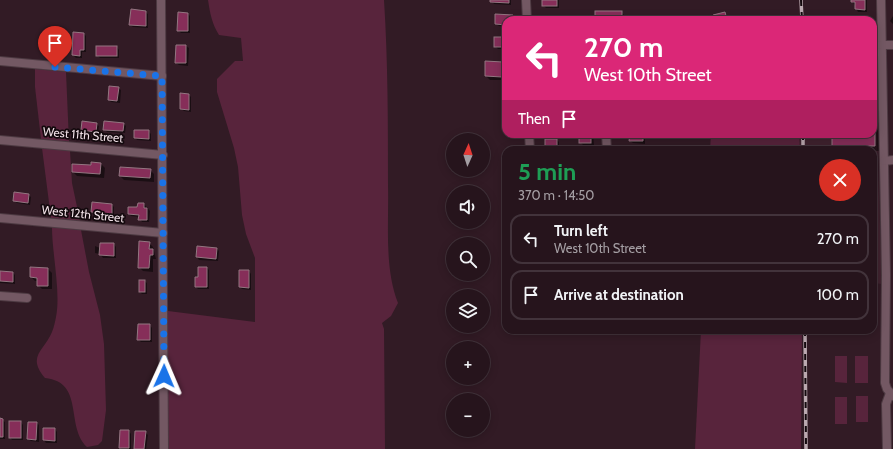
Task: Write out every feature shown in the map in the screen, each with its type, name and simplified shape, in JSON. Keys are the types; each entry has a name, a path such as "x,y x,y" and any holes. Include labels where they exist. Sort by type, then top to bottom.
{"street":[{"path":"161,0 164,449"},
{"path":"526,0 527,16"},
{"path":"880,0 889,281 885,383 891,395 886,404 886,449"},
{"path":"881,45 893,45"},
{"path":"0,61 162,76"},
{"name":"West 11th Street","path":"0,140 163,154"},
{"path":"884,161 893,160"},
{"name":"West 12th Street","path":"0,218 163,233"},
{"path":"0,296 27,298"}],"shaded area":[{"path":"208,0 384,0 388,93 388,245 391,275 398,303 391,316 382,323 384,329 385,449 168,449 168,311 255,322 255,258 246,234 242,215 238,167 234,148 217,92 217,79 235,61 243,61 241,38 219,35 212,18"},
{"path":"35,69 66,72 69,142 41,139 35,87"},
{"path":"711,138 799,138 800,146 710,146"},
{"path":"799,138 877,138 882,284 877,283 877,146 800,146"},
{"path":"42,148 70,151 72,183 80,221 51,218"},
{"path":"52,227 81,230 89,272 100,315 104,344 106,410 102,441 98,445 87,447 77,428 70,396 65,388 57,381 45,378 37,364 39,354 53,330 56,317 57,285"},
{"path":"701,334 802,334 801,449 695,449"},
{"path":"835,356 847,356 847,383 835,382"},
{"path":"855,356 868,356 868,383 855,383"},
{"path":"856,396 868,396 868,422 856,422"},
{"path":"835,397 847,397 847,424 835,424"}],"building":[{"path":"490,0 509,0 509,3 490,2"},
{"path":"542,0 557,0 557,6 542,6"},
{"path":"851,0 865,0 865,10 855,9 855,2 851,2"},
{"path":"131,9 146,11 146,26 129,25"},
{"path":"595,11 622,11 622,16 595,16"},
{"path":"178,12 188,13 188,31 177,31"},
{"path":"725,12 726,16 713,16"},
{"path":"495,14 513,15 502,16 502,25 495,24"},
{"path":"73,32 84,33 84,50 80,50 80,56 72,55"},
{"path":"494,37 502,37 502,47 494,47"},
{"path":"176,45 186,45 186,63 175,63"},
{"path":"96,46 117,46 117,56 96,56"},
{"path":"485,61 502,62 502,77 485,76"},
{"path":"109,86 119,87 117,101 108,100"},
{"path":"180,93 189,94 189,110 180,109"},
{"path":"82,121 97,123 96,132 81,130"},
{"path":"104,121 124,123 123,131 103,130"},
{"path":"134,130 149,130 149,139 134,138"},
{"path":"579,138 591,138 591,143 579,143"},
{"path":"629,138 643,138 643,141 629,141"},
{"path":"832,138 875,138 875,146 832,146"},
{"path":"545,139 557,139 557,146 545,146"},
{"path":"91,162 101,163 100,174 72,172 72,164 91,165"},
{"path":"120,167 151,169 150,178 119,176"},
{"path":"14,192 29,194 28,203 13,201"},
{"path":"92,202 112,204 112,214 91,212"},
{"path":"138,203 144,203 144,208 147,208 147,220 138,220 139,215 128,214 128,207 137,207"},
{"path":"139,241 150,242 149,249 153,249 153,255 150,255 149,268 138,268"},
{"path":"100,243 114,243 114,256 99,255"},
{"path":"197,246 217,248 216,259 196,257"},
{"path":"30,267 48,268 48,286 37,286 37,278 30,277"},
{"path":"198,267 207,267 207,287 195,287 195,277 198,277"},
{"path":"239,270 249,270 249,288 239,287"},
{"path":"0,271 13,272 13,282 0,281"},
{"path":"139,280 145,280 145,292 139,292"},
{"path":"138,324 150,324 150,340 137,340"},
{"path":"0,418 3,419 3,437 0,437"},
{"path":"9,421 21,421 21,438 9,438"},
{"path":"28,422 37,422 36,440 27,439"},
{"path":"43,428 55,428 55,441 43,440"},
{"path":"120,430 129,430 129,448 119,448"},
{"path":"135,431 146,431 144,449 134,449"}],"railway":[{"path":"801,0 802,16"},
{"path":"803,138 803,146"},
{"path":"805,334 806,449"}],"route":[{"path":"55,67 162,76 164,376"}]}
